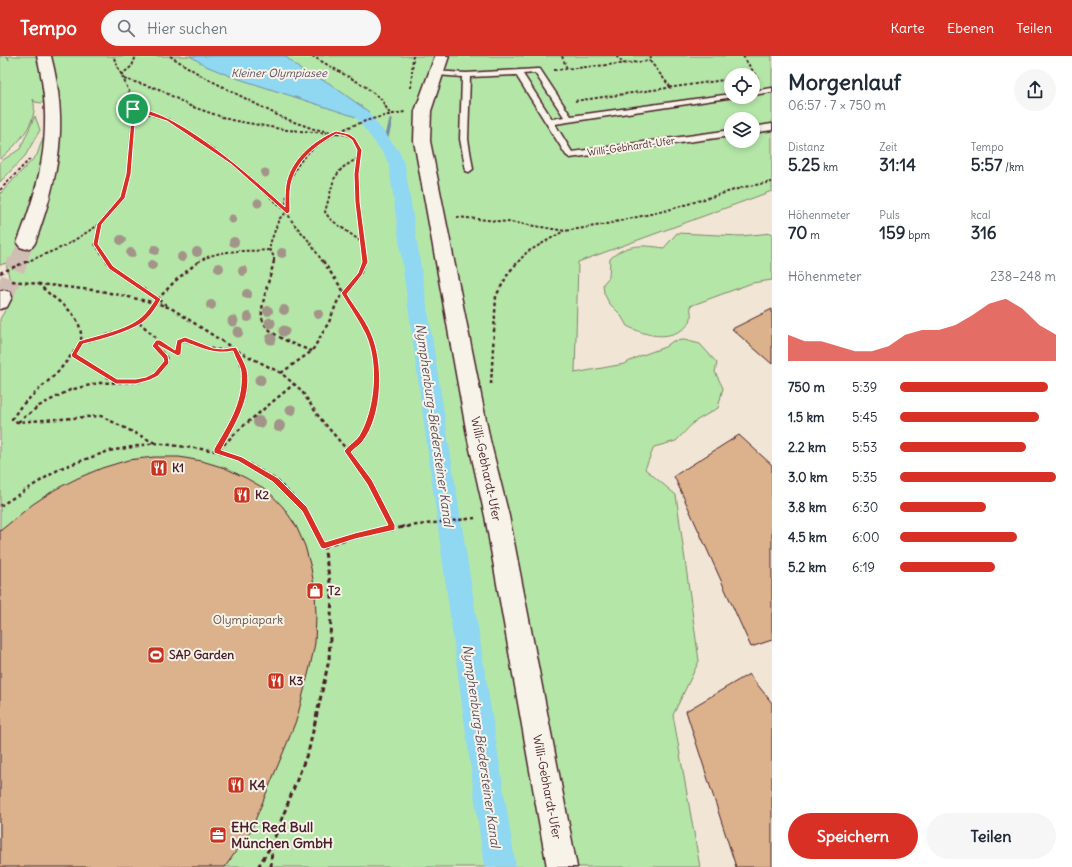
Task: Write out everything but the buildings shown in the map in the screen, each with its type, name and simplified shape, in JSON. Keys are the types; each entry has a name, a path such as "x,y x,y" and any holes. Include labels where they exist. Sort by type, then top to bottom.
{"street":[{"path":"26,243 43,196 50,167 53,136 54,104 50,76 44,56"},
{"name":"Willi-Gebhardt-Ufer","path":"439,64 423,111 422,140 479,440 497,516 562,867"}],"lane":[{"name":"Willi-Gebhardt-Ufer","path":"439,64 466,75 537,71"},
{"path":"537,71 568,119"},
{"name":"Willi-Gebhardt-Ufer","path":"518,72 570,155 724,134"},
{"path":"466,75 464,139 469,169"},
{"path":"549,122 724,97"},
{"path":"760,129 772,127"}],"path":[{"path":"0,273 66,246 100,224 123,198 129,174 133,109 132,98 113,56"},
{"path":"122,74 132,66 136,56"},
{"path":"170,56 202,76 283,118 314,129 348,135 354,139 359,150 357,174 358,202 364,243 365,262 360,274 338,300 329,322 312,351 281,373"},
{"path":"312,56 363,85 381,98 390,114 353,126 336,133 317,144 306,153 292,172 288,185 287,212 279,219 270,244 270,250 274,257 274,262 267,283 262,323 266,328 296,346 312,351"},
{"path":"411,91 413,56"},
{"path":"562,56 567,69"},
{"path":"616,56 625,64"},
{"path":"651,56 650,61 671,88"},
{"path":"743,56 751,68"},
{"path":"537,71 650,61"},
{"path":"124,79 159,89 204,112 237,121 287,130 312,133 336,133"},
{"path":"558,103 724,80"},
{"path":"760,80 769,90"},
{"path":"133,109 169,120 233,163 287,212 344,293 368,333 374,353 376,376 375,398 371,419 360,440 348,451"},
{"path":"0,190 53,136"},
{"path":"358,158 342,168 334,179 325,212 330,219 364,243"},
{"path":"436,215 517,223 565,230 602,225 668,210 744,187 772,182"},
{"path":"100,224 95,244 111,267 234,349 281,373 301,390 370,482 393,528"},
{"path":"491,391 496,296 509,272 527,252 565,230"},
{"path":"81,343 105,336 139,322 148,314 159,299 190,268 209,256 226,251 270,250"},
{"path":"3,294 38,282 101,290 171,308"},
{"path":"38,282 43,290 64,305 77,319 83,334 81,343 74,355 43,388 14,411 12,419 17,422 101,416 155,444"},
{"path":"139,322 157,339 158,342 178,354 179,342 185,340 213,350 223,351 234,349"},
{"path":"17,422 39,406 70,390 98,382 136,382 148,379 156,374 167,361 166,357 155,346 158,342"},
{"path":"217,451 238,413 244,389 244,370 234,349"},
{"path":"74,355 116,382"},
{"path":"217,451 242,427 294,384"},
{"path":"0,506 61,468 109,451 155,444 185,446 217,451 240,459 276,480 304,509 324,546 332,595 329,660 309,749 272,844 258,867"},
{"path":"324,546 355,536 393,528 424,523 471,519"},
{"path":"271,867 272,844"}],"green space":[{"name":"Olympiapark","path":"0,56 7,56 9,60 8,56 772,56 772,191 578,262 575,373 624,364 640,356 665,347 673,341 684,340 700,344 717,363 715,372 723,388 718,408 694,422 676,441 654,447 645,469 676,495 699,661 673,715 700,867 0,867 0,319 13,297 0,297 0,292 12,291 6,263 0,265 0,194 37,155 45,132 47,99 42,103 35,102 33,99 33,116 30,124 13,147 0,159"},
{"path":"35,116 40,130 25,156 0,182 0,162 20,149"},
{"path":"677,233 741,236 772,233 772,280 752,283 690,306 691,320 681,330 672,334 659,336 646,334 627,326 620,314 609,303 604,293 603,284 609,277 610,259 622,250 636,246 664,248"}],"water":[{"name":"Kleiner Olympiasee","path":"190,56 285,56 301,70 329,83 369,112 356,117 230,76 206,66"}],"waterway":[{"name":"Nymphenburg-Biedersteiner Kanal","path":"362,115 393,155 397,166 500,867"},
{"path":"385,144 391,119"}],"tunnel":[{"path":"18,262 26,243"},
{"path":"3,297 18,261"}],"place":[{"name":"K1","path":"159,468"},
{"name":"K2","path":"242,495"},
{"name":"T2","path":"315,591"},
{"name":"SAP Garden","path":"156,655"},
{"name":"K3","path":"276,681"},
{"name":"K4","path":"236,785"},
{"name":"EHC Red Bull München GmbH","path":"218,835"}],"route":[{"path":"133,109 169,120 233,163 287,212 288,185 292,172 306,153 317,144 336,133 348,135 354,139 359,150 357,174 358,202 364,243 365,262 360,274 344,293 368,333 374,353 376,376 375,398 371,419 360,440 348,451 370,482 393,528 355,536 324,546 304,509 276,480 240,459 217,451 238,413 244,389 244,370 234,349 223,351 213,350 182,340 179,342 179,352 176,354 158,342 155,346 166,357 167,361 156,374 148,379 136,382 116,382 74,355 81,343 126,329 139,322 148,314 159,299 111,267 95,244 100,224 123,198 129,174 133,109"}]}
